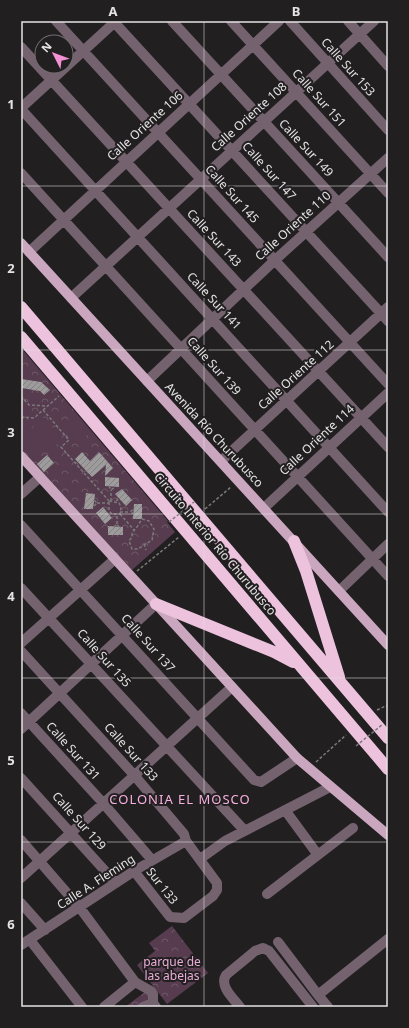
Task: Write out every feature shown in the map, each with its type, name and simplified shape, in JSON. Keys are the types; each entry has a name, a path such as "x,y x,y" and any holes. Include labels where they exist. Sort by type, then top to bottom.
{"highway":[{"name":"Circuito Interior Río Churubusco","path":"21,307 388,738"},
{"name":"Circuito Interior Río Churubusco","path":"21,337 388,769"},
{"path":"294,541 306,571 341,682"},
{"path":"156,604 274,652 302,668"}],"main road":[{"name":"Avenida Río Churubusco","path":"21,243 388,645"},
{"path":"21,456 297,758 388,835"}],"street":[{"name":"Calle Sur 145","path":"56,21 388,384"},
{"path":"21,108 115,21"},
{"name":"Calle Sur 147","path":"115,21 233,149 306,232 386,314"},
{"name":"Calle Sur 149","path":"172,21 388,257"},
{"name":"Calle Sur 151","path":"230,21 388,193"},
{"name":"Calle Sur 153","path":"290,21 327,64 388,130"},
{"path":"348,21 388,66"},
{"name":"Calle Oriente 108","path":"71,298 374,21"},
{"name":"Calle Oriente 106","path":"29,252 126,160 253,45 274,23"},
{"name":"Calle Sur 143","path":"21,47 388,447"},
{"name":"Calle Sur 141","path":"21,108 388,512"},
{"name":"Calle Oriente 110","path":"147,381 212,318 388,158"},
{"name":"Calle Sur 139","path":"21,173 388,576"},
{"name":"Calle Oriente 112","path":"221,461 350,343 386,314"},
{"name":"Calle Oriente 114","path":"264,508 388,393"},
{"path":"21,494 40,477"},
{"name":"Calle Sur 137","path":"21,525 254,780 261,782 297,758"},
{"path":"339,591 388,544"},
{"path":"21,643 115,559"},
{"name":"Calle Sur 135","path":"21,588 244,830"},
{"path":"21,729 156,604"},
{"name":"Calle Sur 133","path":"21,651 134,775 184,834 186,842 217,883 217,890 213,896 184,918 170,917"},
{"path":"21,878 197,717 232,687"},
{"name":"Calle Sur 131","path":"21,713 103,803 152,860"},
{"name":"Calle Sur 129","path":"21,778 72,832 116,883"},
{"path":"200,859 225,841 244,830 330,787"},
{"path":"285,810 318,854"},
{"path":"268,894 353,828"},
{"path":"21,840 80,908 135,982 151,991 153,994 151,1006"},
{"name":"Calle A. Fleming","path":"21,945 80,908 134,871 186,842"},
{"name":"Sur 133","path":"134,871 170,917"},
{"path":"21,903 45,930"},
{"path":"318,994 388,939"},
{"path":"30,940 82,1007"},
{"path":"278,942 328,1007"},
{"path":"240,1007 223,985 223,980 226,975 255,951 263,948 269,951 313,1007"},
{"path":"104,1007 135,982"}],"path":[{"path":"21,396 29,405 48,406"},
{"path":"21,417 34,418 59,396"},
{"path":"43,410 69,440 61,447 109,502"},
{"path":"202,512 239,481"},
{"path":"109,486 111,490 108,509 112,514"},
{"path":"111,490 115,487"},
{"path":"94,506 97,503 116,501 119,498"},
{"path":"94,500 97,503"},
{"path":"116,501 120,505"},
{"path":"169,522 194,502 198,507"},
{"path":"114,527 117,524 120,505 123,503"},
{"path":"110,516 112,514 130,512 134,509"},
{"path":"130,512 134,514"},
{"path":"119,513 134,530"},
{"path":"142,519 149,521 154,530 152,540 144,544 138,549 130,548 129,541 132,533 142,519"},
{"path":"130,576 180,536"},
{"path":"144,544 146,550"},
{"path":"373,712 388,705"},
{"path":"356,746 383,724"},
{"path":"309,769 347,734"}],"green space":[{"path":"21,348 168,521 167,522 175,532 132,570 21,449"},
{"path":"72,416 88,434 77,444 61,426"},
{"path":"43,417 63,439 51,449 32,428"},
{"path":"28,431 45,450 34,460 21,446 21,437"},
{"name":"parque de las abejas","path":"172,926 208,973 167,1004 137,965 155,951 149,943"},
{"path":"149,989 153,996 139,1007 125,1007"}],"building":[{"path":"21,379 41,382 50,390 44,395 40,391 21,388"},
{"path":"82,452 90,461 99,452 113,468 105,476 106,465 92,477 75,459"},
{"path":"47,455 54,463 44,472 37,464"},
{"path":"105,477 119,478 119,487 105,486"},
{"path":"122,489 132,500 126,506 115,494"},
{"path":"86,493 95,494 93,509 84,509"},
{"path":"134,504 142,504 142,519 133,519"},
{"path":"103,507 112,518 105,524 96,513"},
{"path":"108,526 123,527 123,535 108,535"}],"district":[{"name":"COLONIA EL MOSCO","path":"180,799"}]}
